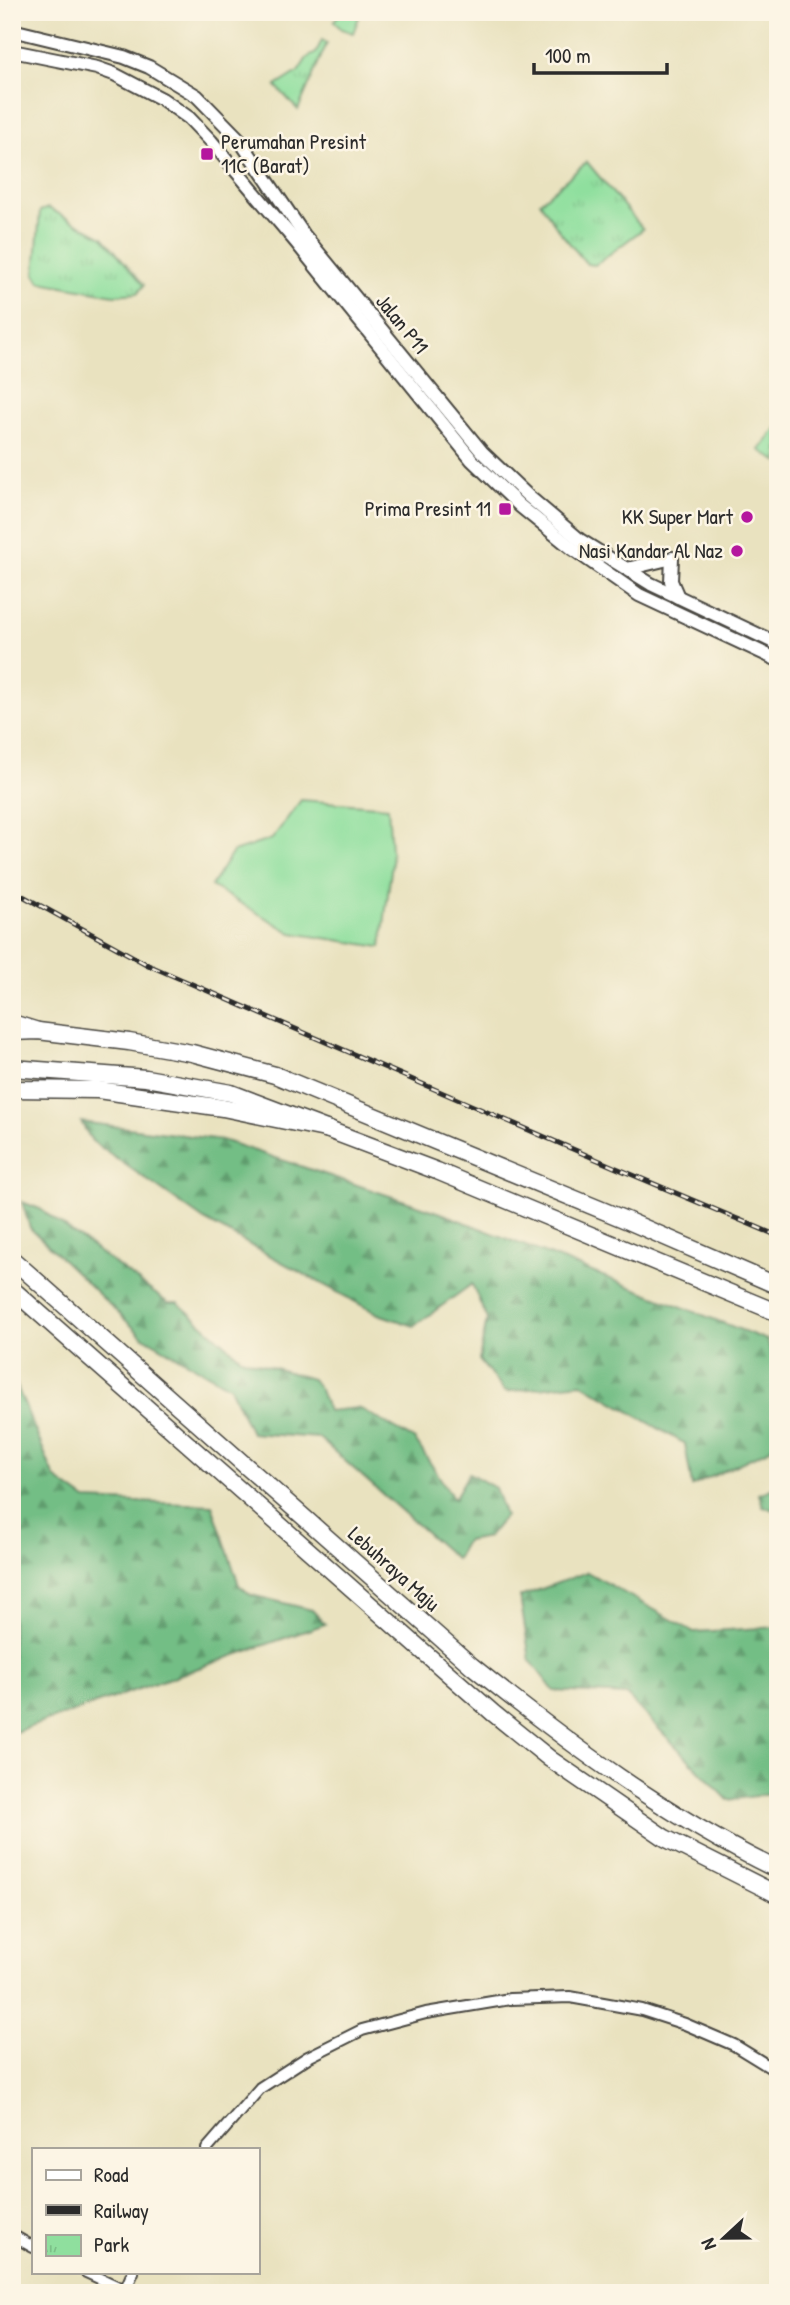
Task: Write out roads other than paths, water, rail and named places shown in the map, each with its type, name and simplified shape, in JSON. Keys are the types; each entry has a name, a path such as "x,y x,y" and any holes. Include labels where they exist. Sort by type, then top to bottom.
{"highway":[{"path":"12,1023 38,1031"},
{"path":"12,1032 38,1031 129,1042 192,1053 275,1075 778,1286"},
{"path":"12,1068 146,1078 231,1093 447,1175 778,1314"},
{"path":"12,1089 98,1090 223,1108 330,1130"},
{"name":"Lebuhraya Maju","path":"12,1259 500,1689 676,1815 778,1870"},
{"name":"Lebuhraya Maju","path":"12,1289 493,1713 550,1759 665,1838 778,1895"}],"main road":[{"name":"Jalan P11","path":"12,30 124,57 149,67 197,96 239,139 304,235 482,452 528,496 580,540 651,584 778,644"},
{"name":"Jalan P11","path":"12,51 97,68 114,74 162,99 189,118 296,242 472,460 520,506 573,549 639,595 778,660"},
{"path":"627,569 672,558 671,581 678,597"}],"street":[{"path":"208,2148 260,2088 308,2057 362,2030 426,2012 510,1999 570,1997 642,2010 685,2024 734,2045 778,2072"},
{"path":"12,2235 32,2246"},
{"path":"90,2274 125,2291 132,2274"}],"railway":[{"path":"12,890 148,965 778,1236"}],"place":[{"name":"Perumahan Presint 11C (Barat)","path":"207,154"},
{"name":"Prima Presint 11","path":"505,509"},
{"name":"KK Super Mart","path":"747,517"},
{"name":"Nasi Kandar Al Naz","path":"737,551"}]}
